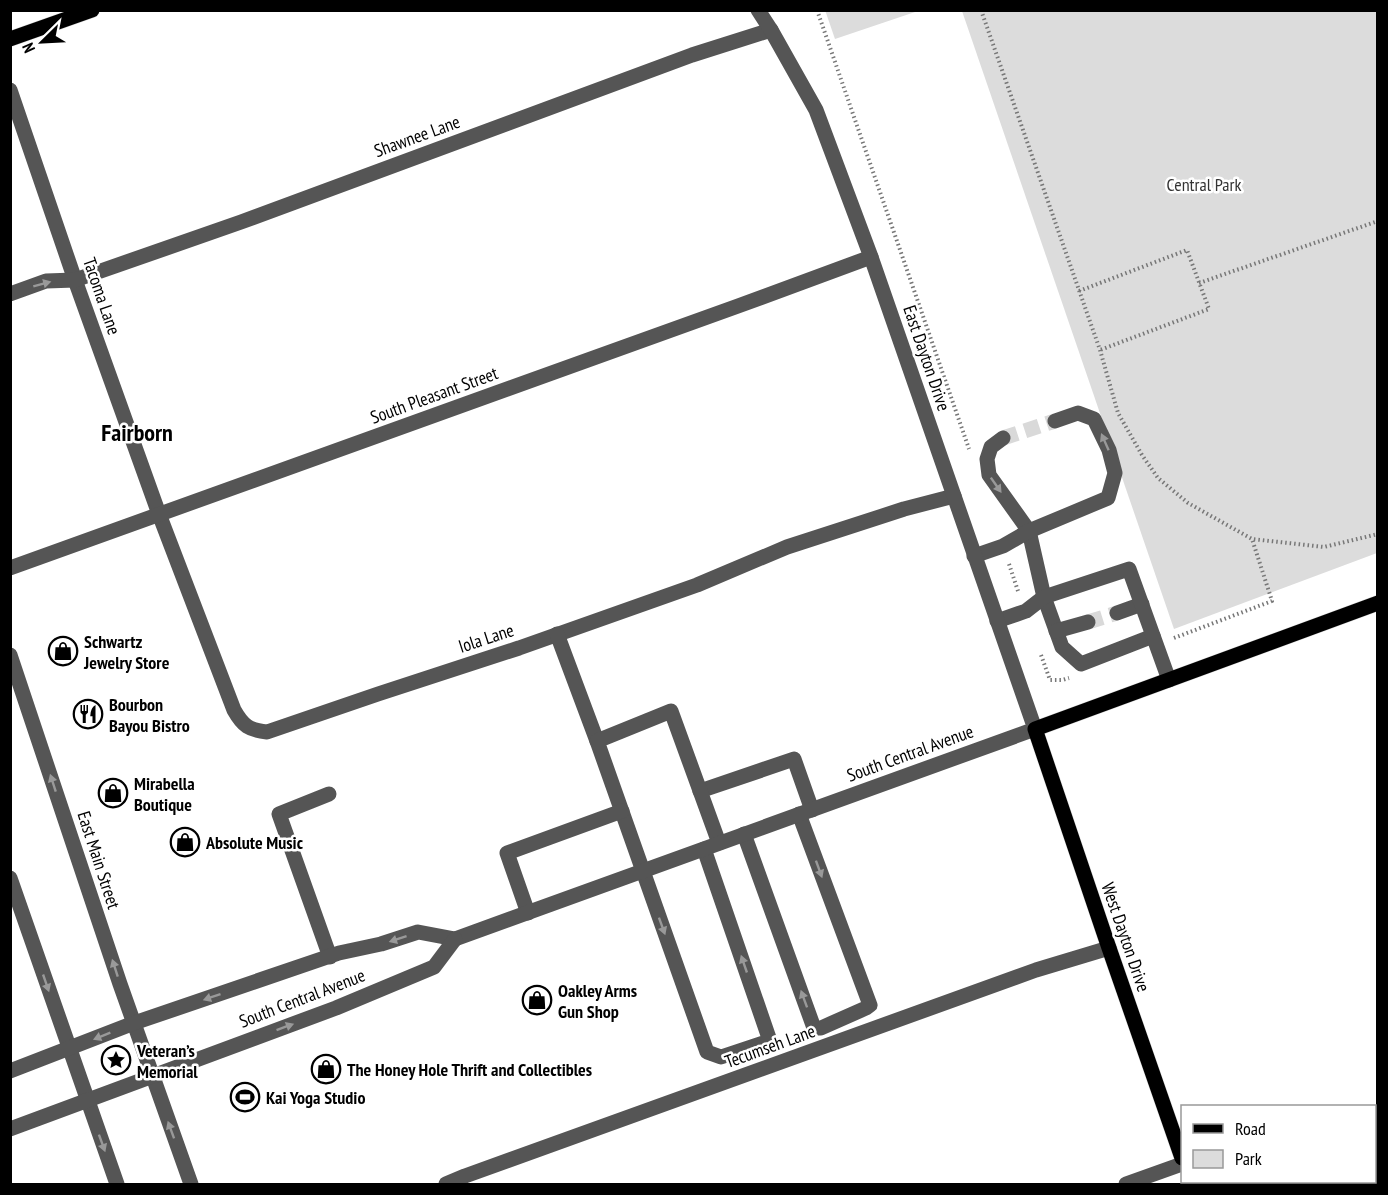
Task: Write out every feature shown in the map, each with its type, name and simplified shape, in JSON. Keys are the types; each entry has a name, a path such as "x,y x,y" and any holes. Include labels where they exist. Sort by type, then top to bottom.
{"main road":[{"path":"10,39 92,10"},
{"name":"South Central Avenue","path":"1035,729 1377,603"},
{"name":"West Dayton Drive","path":"1035,729 1181,1155"}],"street":[{"name":"East Dayton Drive","path":"758,10 816,110 871,257 1035,729"},
{"name":"Shawnee Lane","path":"10,294 46,281 75,280 241,222 693,55 771,30"},
{"name":"Tacoma Lane","path":"10,90 159,514"},
{"name":"South Pleasant Street","path":"10,568 716,315 871,257"},
{"path":"974,556 1003,546 1029,531 1108,498 1115,472 1109,450 1094,419 1078,413 1055,420"},
{"path":"1003,438 991,447 987,459 989,475 1029,531 1044,597 1062,647 1082,664 1153,636"},
{"name":"Iola Lane","path":"159,514 234,710 240,722 253,730 267,732 697,585 787,547 904,509 954,496"},
{"path":"997,621 1026,612 1044,597 1129,569 1169,680"},
{"path":"1117,613 1142,604"},
{"path":"1056,631 1088,622"},
{"path":"558,634 707,1052 721,1057 766,1042 769,1038 704,849"},
{"name":"East Main Street","path":"10,655 191,1185"},
{"path":"597,741 671,711 719,843"},
{"name":"South Central Avenue","path":"10,1071 134,1023 339,953 381,944 418,932 455,939 1035,729"},
{"path":"700,791 794,759 805,812 870,1005 866,1008 821,1028 814,1028 744,834"},
{"path":"330,795 279,814 330,957"},
{"path":"528,913 507,854 622,811"},
{"path":"10,878 117,1185"},
{"name":"South Central Avenue","path":"10,1129 336,1008 434,968 455,939"},
{"name":"Tecumseh Lane","path":"446,1185 465,1176 1036,970 1109,948"},
{"path":"1126,1185 1181,1164"}],"path":[{"path":"817,10 972,456"},
{"path":"981,10 1100,350 1118,412 1158,478 1188,502 1252,539 1324,547 1377,534"},
{"path":"1199,283 1377,221"},
{"path":"1079,291 1187,250 1209,309 1100,350"},
{"path":"1252,539 1272,601"},
{"path":"1003,546 1026,612"},
{"path":"1040,651 1050,680"}],"green space":[{"path":"825,10 918,10 918,11 835,39"},
{"name":"Central Park","path":"962,11 1377,11 1377,553 1174,629"}],"tunnel":[{"path":"1003,438 1055,421"},
{"path":"1088,622 1117,613"}],"place":[{"name":"Schwartz Jewelry Store","path":"63,651"},
{"name":"Bourbon Bayou Bistro","path":"88,714"},
{"name":"Mirabella Boutique","path":"113,793"},
{"name":"Absolute Music","path":"185,842"},
{"name":"Oakley Arms Gun Shop","path":"537,1000"},
{"name":"Veteran’s Memorial","path":"116,1060"},
{"name":"The Honey Hole Thrift and Collectibles","path":"326,1069"},
{"name":"Kai Yoga Studio","path":"245,1097"}],"district":[{"name":"Fairborn","path":"137,432"}]}
